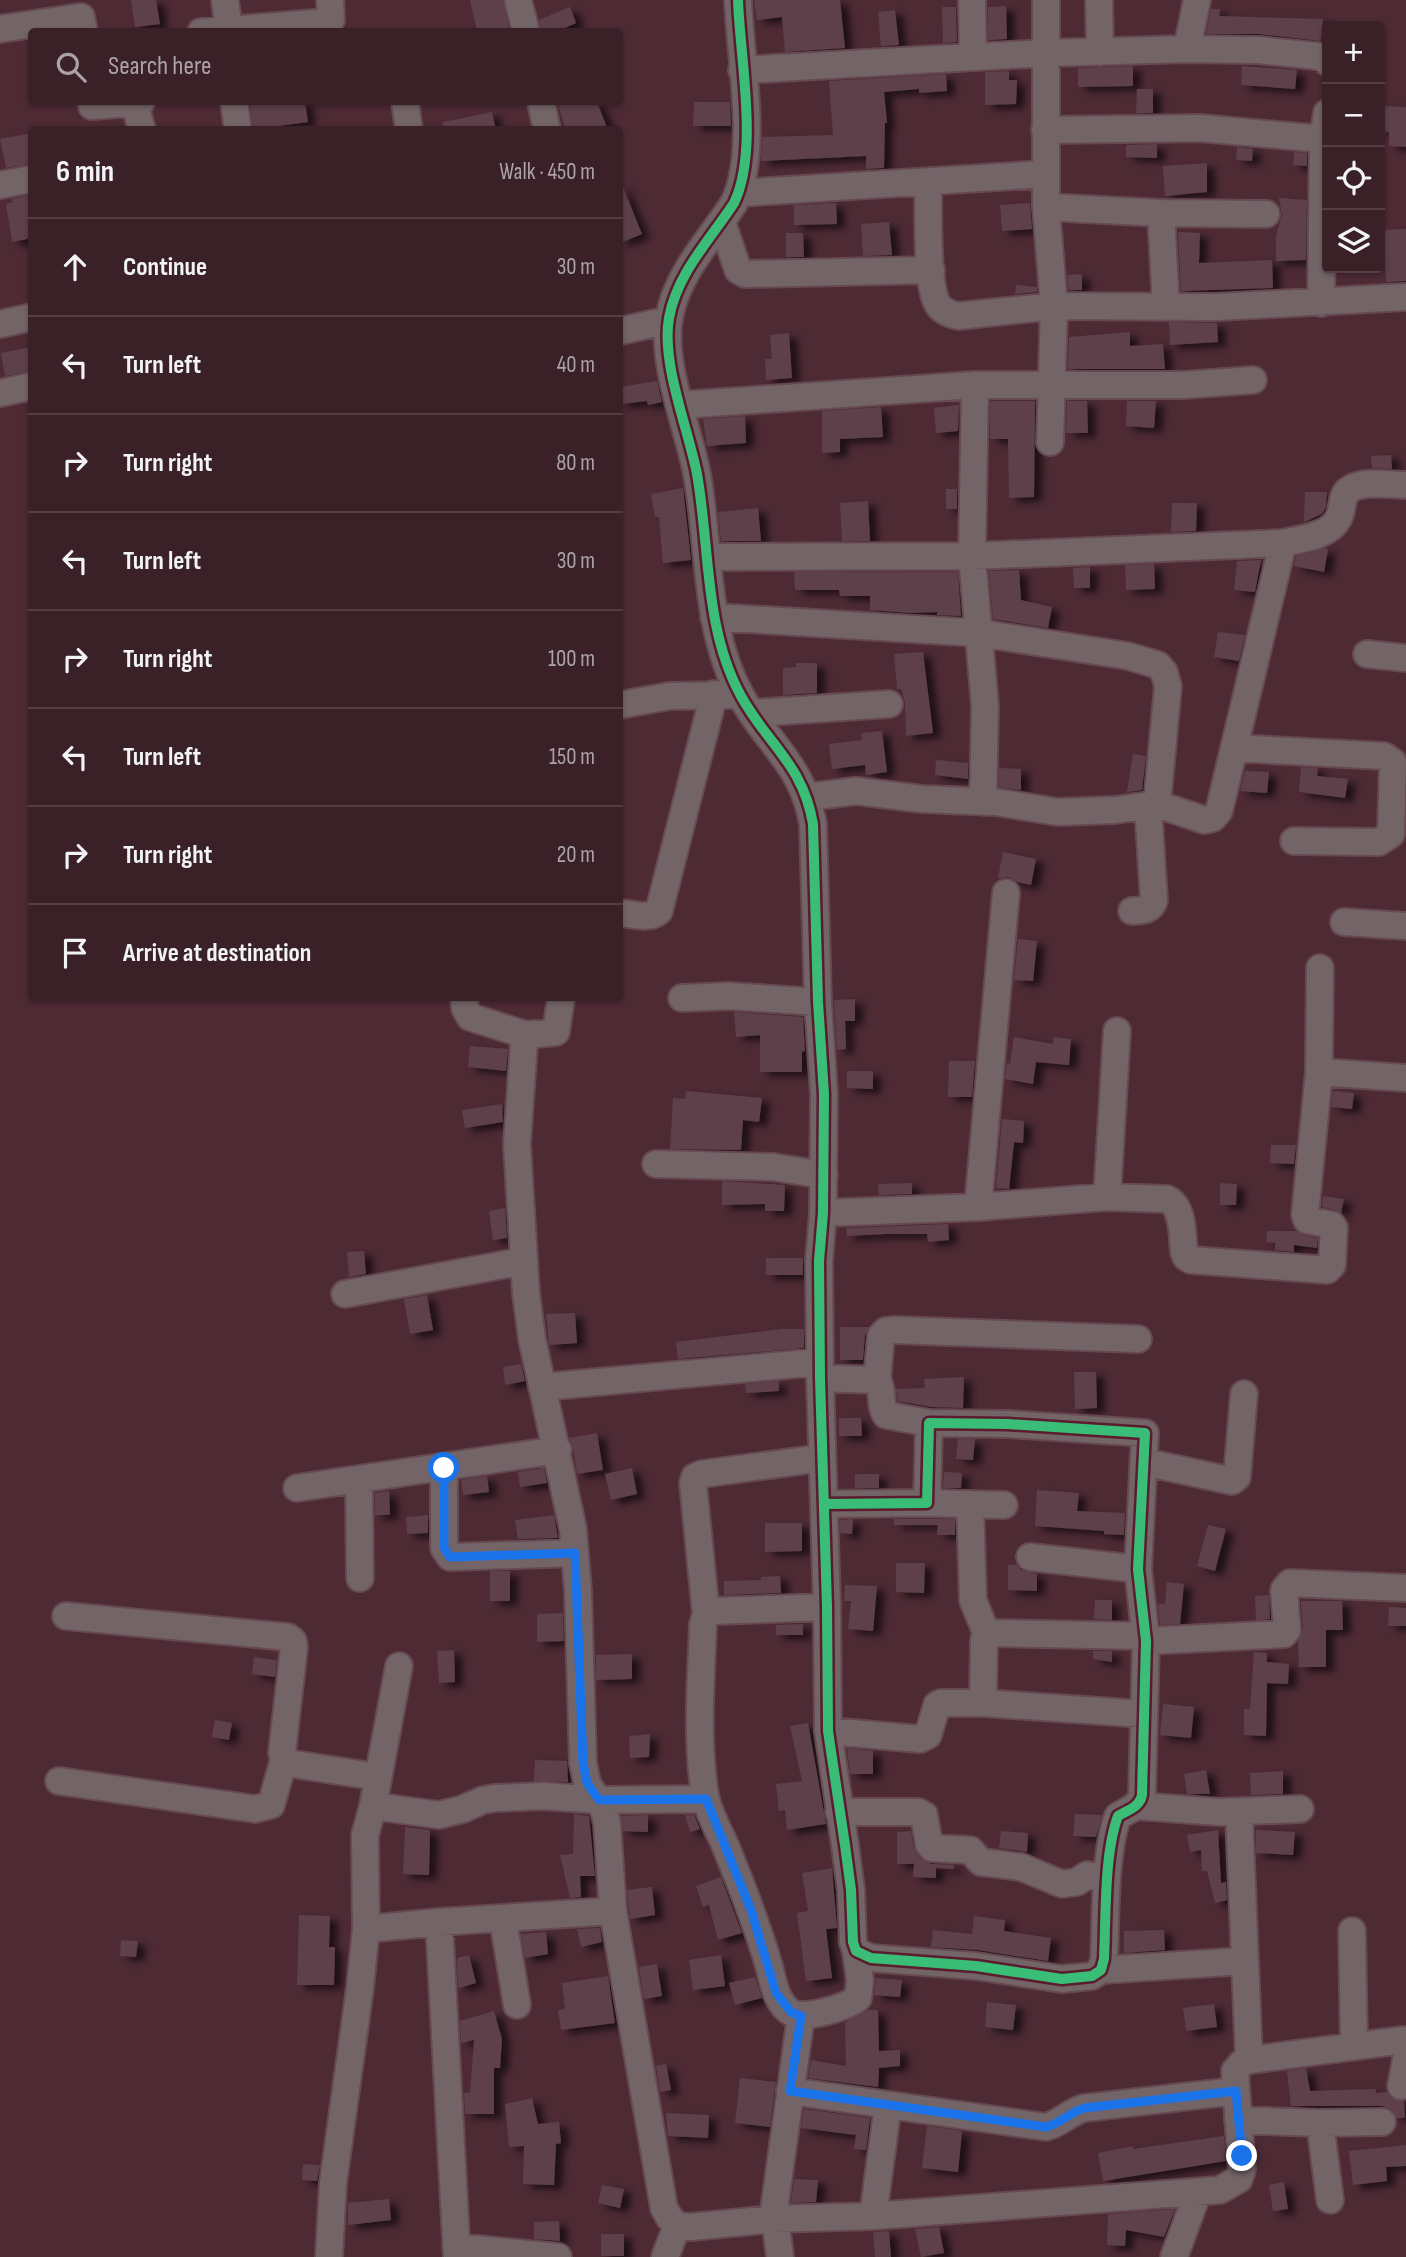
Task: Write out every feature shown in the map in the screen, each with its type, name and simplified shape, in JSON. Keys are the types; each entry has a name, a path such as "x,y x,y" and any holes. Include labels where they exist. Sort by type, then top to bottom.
{"street":[{"path":"225,0 229,28"},
{"path":"254,28 329,22 330,0"},
{"path":"518,0 525,28"},
{"path":"738,0 747,150 739,193 683,278 674,297 669,320 670,360 696,471 714,617 727,663 747,704 790,762 808,797 815,846 818,1002 824,1094 819,1370 825,1504 828,1731 851,1890 853,1942 860,1980 858,1998 839,2007 801,2016 791,2012 776,1993 751,1910 706,1799 699,1722 703,1623 706,1614 693,1483 695,1478 702,1474 822,1458"},
{"path":"972,0 972,57"},
{"path":"1046,0 1046,207 1054,306 1050,442"},
{"path":"1099,0 1100,52"},
{"path":"1187,49 1197,0"},
{"path":"0,29 81,17 84,28"},
{"path":"742,69 1046,53 1187,49 1258,50 1322,57"},
{"path":"93,112 122,105"},
{"path":"135,105 141,126"},
{"path":"234,105 237,126"},
{"path":"405,105 408,126"},
{"path":"542,105 546,126"},
{"path":"1045,130 1199,128 1322,139"},
{"path":"1321,303 1323,147"},
{"path":"739,193 1046,174"},
{"path":"0,186 28,180"},
{"path":"928,182 931,270 935,298 947,313 958,316 1054,306 1217,307 1406,296"},
{"path":"1046,207 1161,214 1266,214"},
{"path":"1161,214 1166,306"},
{"path":"722,222 738,270 745,274 931,270"},
{"path":"0,324 28,318"},
{"path":"623,330 669,320"},
{"path":"680,405 975,385 1183,385 1253,380"},
{"path":"975,385 972,556 985,706 983,802"},
{"path":"0,393 28,387"},
{"path":"708,557 972,556 1283,543 1315,535 1338,520 1344,494 1350,489 1368,485 1406,485"},
{"path":"808,797 856,790 1058,812 1115,810 1153,805 1204,820 1213,818 1219,811 1283,543"},
{"path":"714,617 979,633 1128,656 1158,665 1168,685 1153,805 1154,900 1148,909 1132,911"},
{"path":"1367,653 1406,658"},
{"path":"623,913 649,916 659,911 714,694"},
{"path":"623,704 669,696 714,694 747,704 889,704"},
{"path":"1234,748 1389,758 1395,767 1400,788 1391,834 1386,839 1378,842 1294,841"},
{"path":"978,1207 1006,893"},
{"path":"1344,922 1406,926"},
{"path":"823,1213 978,1207 1107,1197 1167,1199 1175,1202 1178,1209 1184,1252 1191,1260 1327,1270 1332,1265 1334,1228 1332,1224 1307,1220 1305,1215 1319,1072 1320,968"},
{"path":"682,998 729,996 818,1002"},
{"path":"464,1001 470,1017 526,1035 556,1032 561,1001"},
{"path":"1107,1197 1117,1031"},
{"path":"526,1035 522,1054 517,1144 529,1320 570,1510 575,1553 583,1763 587,1783 599,1800 607,1823 613,1911 664,2208 669,2217 677,2225 691,2227 773,2219 873,2216 1220,2190 1239,2179 1242,2156 1235,2071 1242,2063 1403,2040 1406,2043"},
{"path":"1319,1072 1406,1078"},
{"path":"656,1164 773,1167 824,1175"},
{"path":"345,1294 524,1261"},
{"path":"1101,1970 1104,1959 1107,1878 1114,1827 1118,1816 1137,1806 1142,1795 1146,1639 1138,1569 1145,1433 1008,1424 929,1423 886,1415 882,1409 880,1383 877,1380 881,1336 886,1331 1138,1339"},
{"path":"542,1387 819,1370 877,1380"},
{"path":"1144,1462 1226,1481 1237,1477 1244,1394"},
{"path":"928,1503 929,1423"},
{"path":"297,1488 558,1450"},
{"path":"444,1468 444,1548 450,1557 575,1553"},
{"path":"359,1479 360,1578"},
{"path":"825,1504 1004,1505"},
{"path":"970,1504 973,1601 987,1635"},
{"path":"1030,1557 1138,1569"},
{"path":"984,1703 984,1640 992,1633 1146,1639 1284,1634 1287,1630 1284,1590 1290,1583 1406,1588"},
{"path":"706,1614 713,1611 827,1607"},
{"path":"66,1616 288,1637 293,1641 282,1753 284,1759 287,1763 378,1777"},
{"path":"329,2257 333,2183 366,1929 365,1835 373,1806 399,1666"},
{"path":"828,1731 920,1739 928,1735 937,1705 942,1703 984,1703 1143,1714"},
{"path":"59,1781 255,1809 271,1805 284,1759"},
{"path":"373,1806 439,1815 495,1797 706,1799"},
{"path":"1137,1806 1240,1812 1300,1809"},
{"path":"839,1812 918,1812 923,1815 932,1849 970,1850 981,1862 1021,1867 1062,1884 1077,1882 1087,1875 1107,1878"},
{"path":"1240,1812 1249,2060"},
{"path":"366,1929 613,1911"},
{"path":"503,1919 517,2005"},
{"path":"439,1922 457,2252 555,2257"},
{"path":"1352,1931 1354,2046"},
{"path":"856,1951 871,1958 976,1966 1062,1979 1091,1976 1101,1970 1245,1961"},
{"path":"780,2257 773,2219 801,2016"},
{"path":"790,2091 1046,2127 1084,2108 1236,2091"},
{"path":"873,2216 888,2105"},
{"path":"1238,2120 1382,2122"},
{"path":"1320,2123 1330,2200"},
{"path":"1174,2257 1198,2192"},
{"path":"665,2257 677,2225"}],"building":[{"path":"131,0 156,0 160,24 135,27"},
{"path":"470,0 503,0 509,28 476,28"},
{"path":"754,0 840,0 845,48 785,52 782,17 757,20"},
{"path":"1006,6 1007,39 988,40 988,7"},
{"path":"570,7 576,23 565,28 540,28 539,20"},
{"path":"942,7 956,7 957,42 943,43"},
{"path":"1211,9 1220,9 1219,16 1323,19 1321,41 1259,34 1206,34"},
{"path":"895,10 899,45 881,46 878,12"},
{"path":"1133,66 1133,86 1078,87 1078,68"},
{"path":"1242,66 1297,70 1295,89 1241,85"},
{"path":"1009,71 1009,80 1017,80 1016,104 985,105 985,72"},
{"path":"946,74 947,91 919,93 919,89 884,92 887,123 884,168 866,169 866,156 761,161 762,137 833,135 829,81"},
{"path":"1137,89 1153,89 1153,113 1136,113"},
{"path":"694,102 730,102 731,126 693,126"},
{"path":"250,105 305,105 308,122 253,126"},
{"path":"558,105 598,105 606,126 565,126"},
{"path":"1385,106 1406,107 1406,147 1389,146 1389,132 1385,132"},
{"path":"492,112 495,126 444,126 443,122"},
{"path":"28,134 28,165 6,168 0,139"},
{"path":"1157,144 1157,158 1126,157 1126,145"},
{"path":"1237,147 1253,149 1252,161 1236,160"},
{"path":"1294,152 1307,153 1307,166 1293,165"},
{"path":"1207,163 1207,192 1165,196 1163,166"},
{"path":"623,187 642,234 623,242"},
{"path":"28,196 28,239 12,242 6,204 13,202 12,199"},
{"path":"1279,198 1307,200 1306,260 1276,261 1276,236 1282,215"},
{"path":"836,203 837,224 794,225 794,205"},
{"path":"1030,203 1032,229 1002,231 1000,205"},
{"path":"889,222 892,255 863,256 861,224"},
{"path":"1406,229 1406,281 1386,282 1385,230"},
{"path":"1178,232 1200,233 1199,263 1272,260 1273,288 1181,291"},
{"path":"786,233 803,233 804,257 786,257"},
{"path":"1082,274 1082,290 1069,290 1067,275"},
{"path":"1016,285 1037,287 1037,292 1015,294"},
{"path":"1169,322 1217,323 1218,342 1170,345"},
{"path":"1130,332 1130,346 1163,344 1165,369 1068,369 1069,337"},
{"path":"789,333 792,378 766,380 765,359 772,359 770,335"},
{"path":"28,348 28,372 5,376 1,353"},
{"path":"657,381 662,402 648,405 647,401 623,404 623,387"},
{"path":"990,401 1035,401 1034,497 1009,498 1008,439 990,439"},
{"path":"1067,401 1087,401 1088,433 1066,433"},
{"path":"1127,401 1156,401 1154,428 1126,426"},
{"path":"959,405 958,431 936,433 934,408"},
{"path":"881,407 883,437 840,439 840,452 822,453 822,411"},
{"path":"745,416 746,443 707,446 703,419"},
{"path":"1391,455 1392,469 1372,468 1371,456"},
{"path":"683,488 691,560 663,563 659,517 655,517 651,494"},
{"path":"946,489 957,489 957,509 946,509"},
{"path":"1305,492 1327,492 1326,507 1322,514 1304,522"},
{"path":"868,501 870,541 842,541 840,503"},
{"path":"1172,503 1197,503 1196,531 1171,532"},
{"path":"758,508 761,541 721,541 718,512"},
{"path":"1326,548 1324,572 1294,566 1296,556"},
{"path":"1261,560 1255,592 1234,590 1237,561"},
{"path":"1154,564 1155,589 1126,590 1125,565"},
{"path":"1090,567 1090,588 1074,588 1073,568"},
{"path":"1019,570 1021,600 1052,607 1048,628 993,619 989,571"},
{"path":"794,572 958,572 961,616 937,615 937,612 870,610 870,596 840,596 839,590 795,590"},
{"path":"1218,632 1245,635 1239,661 1214,657"},
{"path":"923,652 933,733 906,736 905,702 901,689 897,689 894,654"},
{"path":"796,663 817,663 817,693 783,695 783,668 796,667"},
{"path":"882,731 887,772 866,775 865,765 832,769 829,744 862,740 861,733"},
{"path":"1133,754 1146,756 1142,790 1127,792"},
{"path":"936,760 968,763 968,779 935,775"},
{"path":"1301,767 1318,768 1317,776 1348,779 1345,798 1299,792"},
{"path":"999,768 1021,769 1021,790 999,787"},
{"path":"1245,771 1269,772 1267,793 1240,791"},
{"path":"1003,852 1036,859 1031,885 1008,877 998,878"},
{"path":"1018,939 1037,941 1033,981 1014,980"},
{"path":"855,999 855,1021 845,1021 846,1049 837,1050 834,1000"},
{"path":"734,1012 803,1017 805,1051 802,1052 802,1072 760,1072 760,1035 736,1037"},
{"path":"1014,1037 1053,1044 1054,1037 1071,1039 1069,1065 1036,1062 1033,1084 1005,1079"},
{"path":"470,1046 508,1049 506,1071 468,1067"},
{"path":"949,1061 975,1061 972,1097 948,1097"},
{"path":"847,1071 873,1071 873,1089 847,1088"},
{"path":"686,1091 762,1098 759,1122 743,1120 741,1150 670,1149 673,1098 685,1099"},
{"path":"1333,1091 1354,1093 1352,1109 1331,1107"},
{"path":"502,1104 503,1122 465,1128 462,1110"},
{"path":"1002,1119 1024,1121 1023,1143 1014,1142 1009,1189 996,1188"},
{"path":"1271,1145 1296,1145 1294,1164 1270,1163"},
{"path":"722,1181 785,1185 784,1211 765,1211 765,1204 722,1205"},
{"path":"912,1183 912,1194 879,1195 878,1184"},
{"path":"1220,1183 1237,1184 1236,1205 1220,1205"},
{"path":"1323,1196 1344,1199 1341,1213 1322,1207"},
{"path":"505,1208 507,1238 493,1240 489,1211"},
{"path":"948,1224 949,1240 928,1242 927,1234 847,1236 846,1228"},
{"path":"1267,1231 1296,1231 1318,1238 1317,1248 1294,1245 1294,1252 1275,1250 1275,1243 1266,1242"},
{"path":"364,1251 366,1274 349,1277 347,1252"},
{"path":"766,1258 803,1258 803,1275 766,1275"},
{"path":"427,1295 433,1330 410,1334 404,1299"},
{"path":"575,1313 577,1343 549,1345 546,1314"},
{"path":"840,1327 869,1327 865,1335 863,1360 840,1360"},
{"path":"782,1329 804,1329 804,1348 678,1359 676,1342"},
{"path":"521,1364 525,1381 505,1385 503,1367"},
{"path":"1074,1372 1096,1372 1097,1408 1075,1409"},
{"path":"964,1377 963,1408 931,1407 898,1401 896,1389 925,1388 924,1379"},
{"path":"779,1381 779,1391 746,1393 745,1384"},
{"path":"839,1418 861,1418 862,1436 839,1436"},
{"path":"597,1433 603,1470 577,1474 569,1438"},
{"path":"958,1439 975,1439 973,1460 956,1459"},
{"path":"544,1468 547,1483 520,1487 518,1472"},
{"path":"632,1468 637,1494 611,1500 605,1474"},
{"path":"944,1472 962,1473 961,1488 943,1488"},
{"path":"855,1474 879,1474 879,1488 855,1488"},
{"path":"487,1476 489,1492 463,1495 461,1480"},
{"path":"1037,1490 1079,1493 1077,1511 1125,1513 1124,1535 1035,1526"},
{"path":"389,1491 390,1515 375,1515 375,1493"},
{"path":"428,1515 428,1533 407,1534 406,1517"},
{"path":"554,1515 558,1538 518,1539 515,1520"},
{"path":"853,1519 852,1534 840,1533 840,1520"},
{"path":"894,1519 955,1519 955,1535 937,1535 938,1525 894,1525"},
{"path":"765,1523 802,1523 802,1551 765,1552"},
{"path":"1208,1525 1226,1529 1215,1571 1197,1566"},
{"path":"896,1563 925,1563 924,1593 896,1592"},
{"path":"1008,1565 1017,1565 1021,1570 1037,1574 1037,1591 1008,1590"},
{"path":"490,1571 510,1571 510,1601 490,1601"},
{"path":"780,1576 781,1593 724,1595 724,1581 761,1580 761,1577"},
{"path":"1167,1582 1184,1584 1180,1624 1160,1625 1158,1604 1165,1604"},
{"path":"845,1585 877,1586 873,1631 848,1629 851,1601 844,1601"},
{"path":"1269,1595 1270,1619 1256,1620 1255,1596"},
{"path":"1095,1600 1112,1600 1112,1620 1094,1619"},
{"path":"1301,1601 1342,1601 1343,1630 1326,1630 1326,1667 1299,1667 1298,1641 1303,1629"},
{"path":"1389,1607 1406,1608 1406,1626 1388,1626"},
{"path":"563,1613 564,1641 537,1642 537,1614"},
{"path":"803,1624 803,1635 776,1635 776,1625"},
{"path":"454,1650 455,1682 439,1683 437,1651"},
{"path":"1093,1651 1112,1651 1112,1662 1093,1659"},
{"path":"1254,1652 1267,1653 1267,1662 1289,1664 1288,1684 1267,1683 1266,1736 1244,1735 1244,1709 1250,1709"},
{"path":"632,1654 632,1679 596,1680 596,1655"},
{"path":"254,1657 277,1660 275,1677 252,1674"},
{"path":"1163,1704 1194,1707 1191,1738 1160,1735"},
{"path":"215,1720 232,1723 229,1740 212,1737"},
{"path":"808,1723 826,1824 787,1830 785,1810 779,1811 776,1784 802,1781 790,1726"},
{"path":"650,1734 649,1757 630,1758 629,1736"},
{"path":"847,1748 873,1751 873,1774 850,1774"},
{"path":"535,1760 567,1761 568,1782 534,1781"},
{"path":"1206,1770 1210,1794 1187,1794 1184,1774"},
{"path":"1283,1771 1283,1794 1251,1795 1250,1773"},
{"path":"574,1814 589,1816 595,1876 580,1876 581,1897 570,1898 560,1855 573,1854"},
{"path":"1075,1814 1102,1815 1096,1837 1073,1836"},
{"path":"648,1815 648,1832 623,1831 621,1816"},
{"path":"685,1815 694,1815 700,1829 690,1832"},
{"path":"405,1827 430,1830 429,1875 403,1874"},
{"path":"1218,1830 1221,1883 1226,1882 1227,1900 1215,1903 1207,1871 1202,1871 1201,1850 1190,1852 1187,1835"},
{"path":"1256,1830 1295,1832 1293,1855 1256,1853"},
{"path":"911,1831 914,1847 920,1858 931,1864 954,1865 954,1869 936,1868 936,1878 913,1877 914,1864 897,1864 897,1832"},
{"path":"1001,1831 1028,1833 1027,1852 999,1848"},
{"path":"832,1868 837,1928 826,1929 832,1978 806,1981 797,1913 808,1911 802,1873"},
{"path":"721,1877 742,1933 718,1940 709,1905 703,1907 696,1886"},
{"path":"652,1887 655,1915 630,1919 627,1890"},
{"path":"299,1915 330,1916 329,1947 335,1947 334,1985 297,1985"},
{"path":"974,1916 1005,1920 1004,1931 1051,1938 1048,1961 978,1950 931,1947 933,1930 972,1934"},
{"path":"600,1928 602,1942 581,1947 577,1929"},
{"path":"1164,1930 1165,1950 1124,1953 1124,1931"},
{"path":"546,1932 548,1954 525,1958 521,1934"},
{"path":"121,1940 138,1941 136,1957 120,1956"},
{"path":"469,1955 476,1983 458,1988 457,1958"},
{"path":"721,1955 725,1986 693,1990 689,1960"},
{"path":"657,1964 662,1996 644,1999 639,1967"},
{"path":"608,1976 615,2023 561,2030 558,2010 565,2009 562,1983"},
{"path":"755,1977 762,1998 735,2005 729,1983"},
{"path":"876,1978 902,1980 900,1997 874,1995"},
{"path":"987,2002 1016,2005 1013,2030 985,2027"},
{"path":"1214,2004 1217,2027 1186,2031 1183,2008"},
{"path":"868,2010 878,2010 879,2051 900,2050 900,2066 879,2068 878,2087 808,2078 811,2060 846,2066 845,2022"},
{"path":"494,2011 502,2039 500,2068 494,2068 494,2114 465,2114 464,2093 470,2093 474,2040 461,2043 460,2021"},
{"path":"666,2064 671,2090 660,2092 656,2066"},
{"path":"1306,2068 1310,2091 1376,2089 1376,2093 1387,2092 1391,2098 1404,2101 1405,2118 1397,2118 1390,2109 1382,2106 1291,2106 1287,2071"},
{"path":"740,2078 776,2082 770,2127 735,2123"},
{"path":"532,2098 538,2124 559,2122 561,2143 556,2144 554,2185 523,2184 524,2146 509,2147 505,2104"},
{"path":"804,2109 870,2118 866,2150 854,2149 856,2135 801,2128"},
{"path":"666,2113 709,2115 708,2138 668,2136"},
{"path":"927,2126 962,2131 958,2172 922,2168"},
{"path":"1224,2136 1226,2161 1103,2181 1098,2153 1133,2146 1133,2149"},
{"path":"1406,2145 1406,2166 1386,2167 1387,2181 1353,2185 1349,2151"},
{"path":"303,2164 320,2165 317,2181 302,2180"},
{"path":"794,2179 818,2180 816,2202 791,2203"},
{"path":"1284,2182 1288,2209 1273,2211 1269,2185"},
{"path":"602,2185 624,2189 620,2208 598,2203"},
{"path":"389,2199 391,2220 348,2225 348,2203"},
{"path":"1175,2209 1164,2237 1126,2230 1125,2246 1107,2245 1108,2214"},
{"path":"559,2221 560,2241 534,2239 534,2222"},
{"path":"939,2227 944,2253 921,2257 915,2229"},
{"path":"889,2231 891,2257 875,2257 873,2232"},
{"path":"601,2234 624,2234 624,2256 601,2256"}],"cycle path":[{"path":"738,0 747,131 741,182 734,203 695,258 679,286 669,318 669,355 697,474 710,587 720,643 741,696 801,785 813,824 818,1002 824,1094 823,1213 819,1261 828,1731 851,1890 853,1942 856,1951 871,1958 976,1966 1062,1979 1092,1976 1101,1970 1104,1959 1106,1886 1113,1831 1118,1816 1136,1805 1142,1795 1146,1641 1138,1569 1145,1433 1008,1424 929,1423 927,1503 825,1504"}],"route":[{"path":"444,1468 444,1548 450,1557 575,1553 583,1763 587,1783 599,1800 706,1799 751,1910 776,1993 791,2012 801,2016 790,2091 1038,2127 1053,2125 1068,2114 1084,2108 1236,2091 1242,2156"}]}
